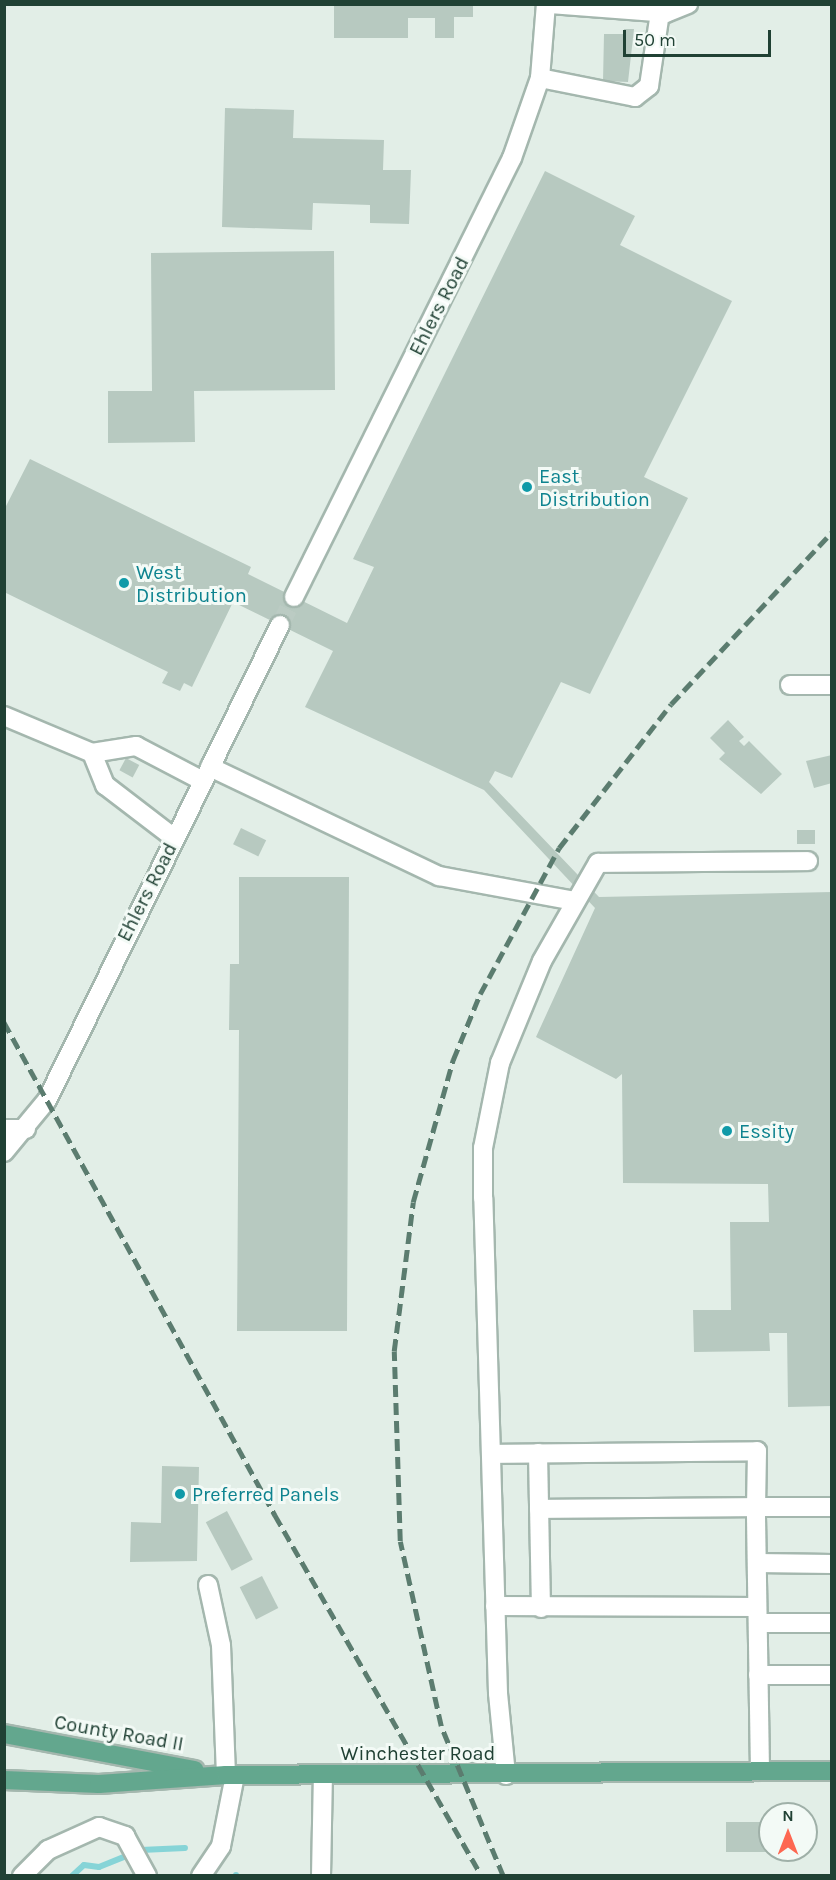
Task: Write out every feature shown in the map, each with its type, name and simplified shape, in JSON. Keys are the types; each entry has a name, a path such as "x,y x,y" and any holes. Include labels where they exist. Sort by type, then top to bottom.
{"main road":[{"name":"County Road II","path":"9,1733 230,1775"},
{"name":"Winchester Road","path":"4,1780 99,1784 230,1775 506,1775 831,1771"}],"street":[{"name":"Ehlers Road","path":"294,597 508,167 540,78 546,4"},
{"path":"550,4 660,12 688,4"},
{"path":"540,78 636,97 649,86 660,12"},
{"name":"Ehlers Road","path":"4,1152 26,1129 47,1100 280,625"},
{"path":"790,685 831,685"},
{"path":"4,716 92,753 136,746 207,774 439,876 575,901"},
{"path":"92,753 105,785 174,838"},
{"path":"506,1775 495,1606 483,1198 489,1107 517,1016 575,901 598,863 808,861"},
{"path":"4,1129 26,1129"},
{"path":"492,1454 757,1451 760,1772"},
{"path":"538,1453 541,1608"},
{"path":"539,1509 831,1507"},
{"path":"757,1563 831,1563"},
{"path":"201,1875 221,1846 230,1775 221,1645 208,1585"},
{"path":"495,1606 758,1615 831,1623"},
{"path":"758,1675 831,1675"},
{"path":"321,1875 323,1776"},
{"path":"22,1875 48,1850 99,1827 114,1828 136,1853 147,1875"}],"building":[{"path":"334,4 473,4 473,17 454,17 454,38 435,38 435,18 408,18 408,38 334,38"},
{"path":"624,29 634,29 628,82 603,81 604,34 624,34"},
{"path":"225,108 294,110 293,138 384,140 383,170 411,170 409,224 370,223 370,205 313,203 312,230 222,227"},
{"path":"545,171 635,216 620,245 732,301 644,477 688,498 590,694 561,682 512,778 495,771 489,782 599,897 832,892 832,1406 788,1407 787,1333 769,1333 770,1351 694,1352 693,1310 731,1310 730,1222 769,1222 768,1184 623,1183 622,1074 616,1079 536,1037 595,908 484,790 305,707 333,651 233,602 192,687 184,683 180,691 162,683 168,672 4,592 4,510 30,459 251,567 248,574 347,623 374,567 353,559"},
{"path":"334,251 335,390 194,391 195,442 108,443 108,391 152,391 151,253"},
{"path":"728,720 744,737 739,741 744,746 749,741 782,774 761,794 719,759 725,753 710,738"},
{"path":"832,755 832,783 814,788 806,761"},
{"path":"126,758 139,765 133,777 119,770"},
{"path":"241,828 266,840 258,856 233,844"},
{"path":"797,830 815,830 815,844 797,844"},
{"path":"239,877 349,877 347,1331 237,1331 239,1030 229,1030 230,964 239,964"},
{"name":"Preferred Panels","path":"162,1466 199,1467 197,1561 130,1562 131,1522 161,1523"},
{"path":"227,1511 253,1560 232,1571 206,1522"},
{"path":"262,1576 278,1608 256,1619 240,1587"},
{"path":"726,1822 758,1822 758,1852 726,1852"}],"waterway":[{"path":"72,1876 84,1865 99,1867 141,1850 185,1848"}],"tunnel":[{"path":"280,625 294,597"}],"railway":[{"path":"503,1876 441,1726 400,1541 394,1351 413,1202 453,1060 480,994 559,848 671,704 832,532"},
{"path":"4,1022 275,1515 482,1876"}],"place":[{"name":"East Distribution","path":"527,487"},
{"name":"West Distribution","path":"124,583"},
{"name":"Essity","path":"727,1131"},
{"name":"Preferred Panels","path":"180,1494"}]}
